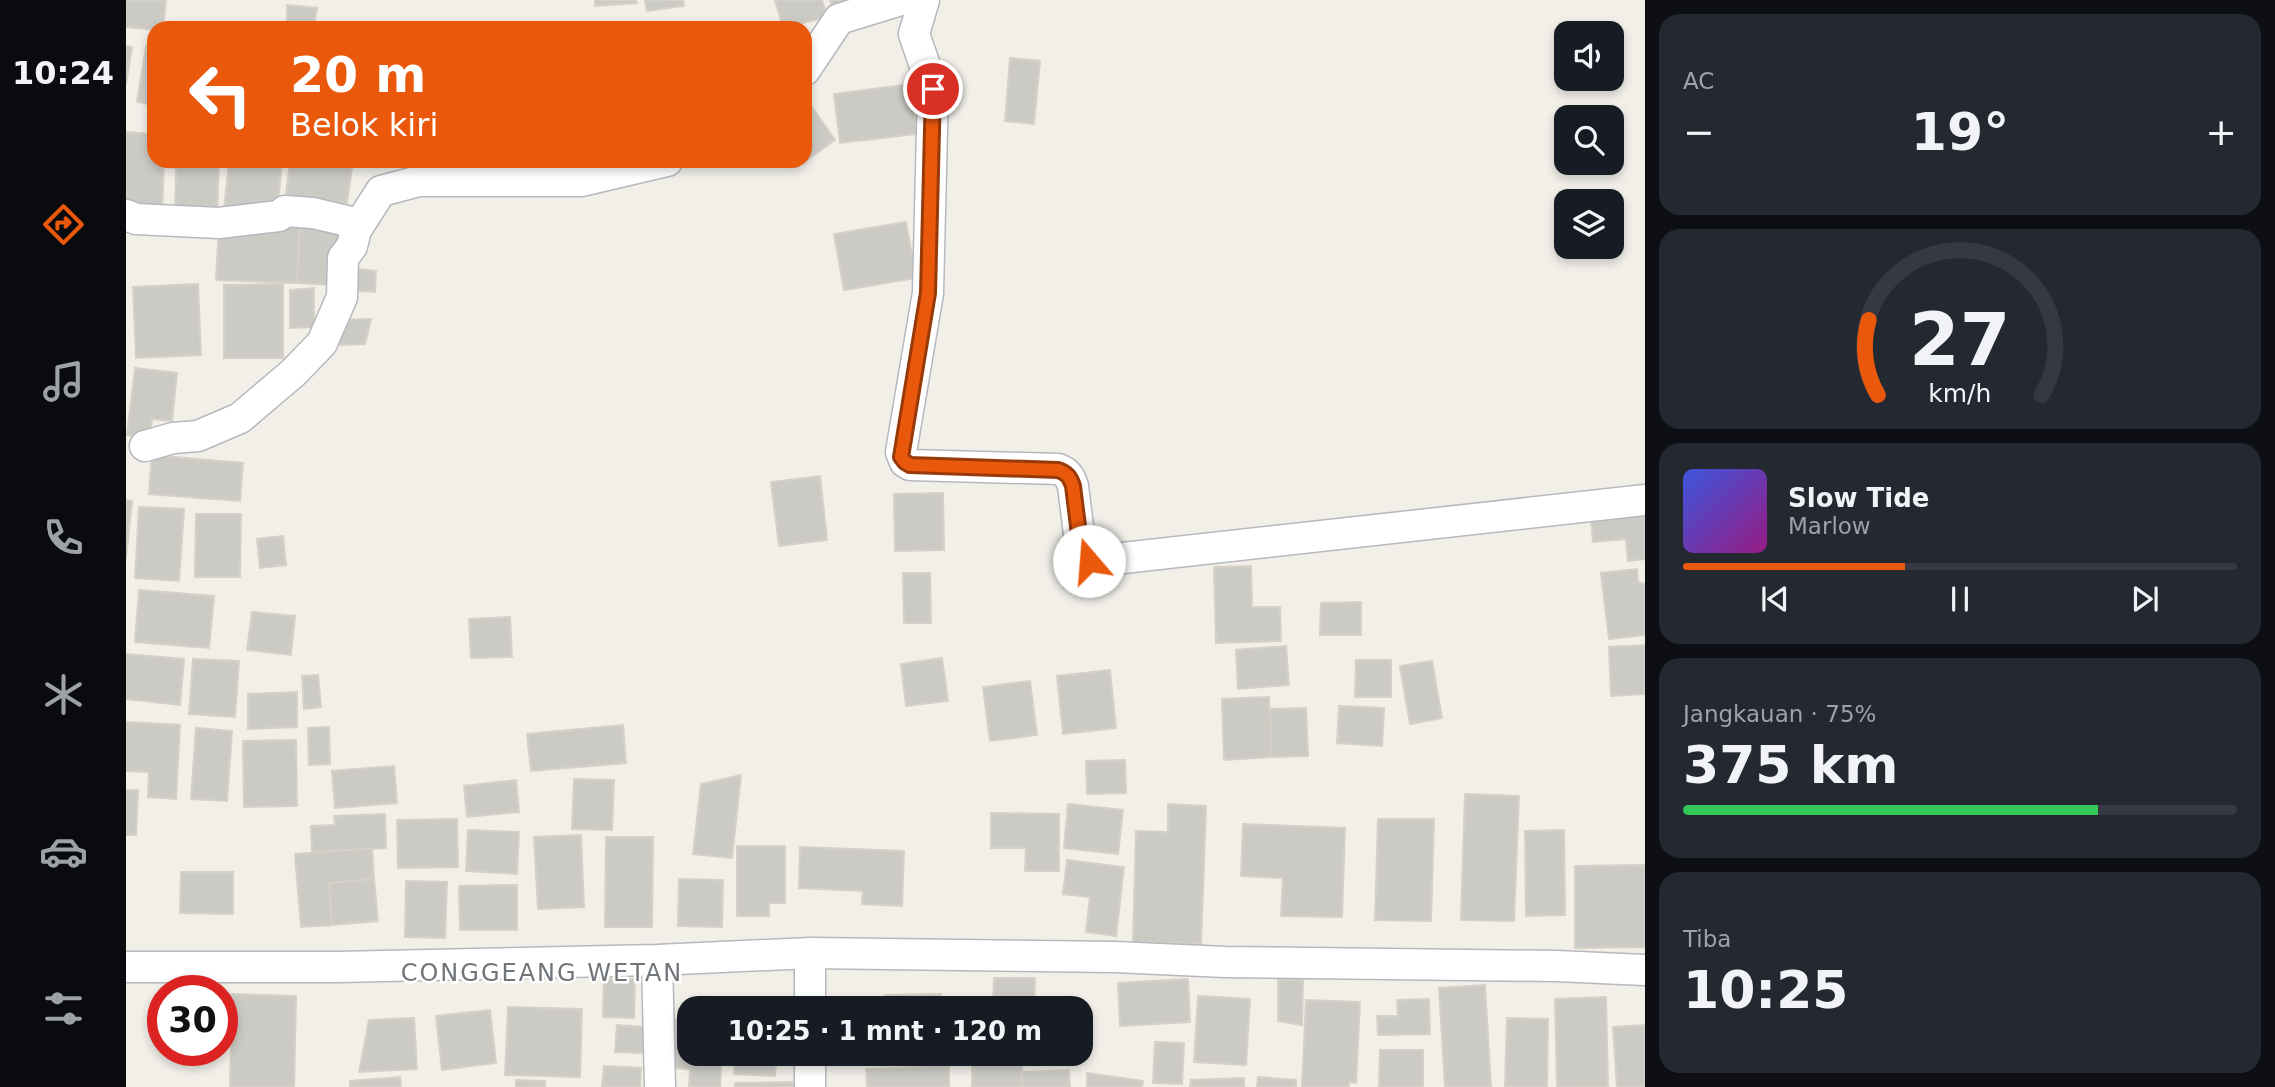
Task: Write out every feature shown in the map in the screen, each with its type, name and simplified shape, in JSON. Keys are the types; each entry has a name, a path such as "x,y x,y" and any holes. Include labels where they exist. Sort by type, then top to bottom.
{"street":[{"path":"812,60 839,19 901,0"},
{"path":"924,0 914,34 933,89 928,293 901,452 905,462 910,465 1065,472 1073,486 1081,550 1089,561 1645,500"},
{"path":"145,446 173,438 198,436 240,418 293,373 323,343 342,297 343,258 352,246 360,224 382,191 419,181 582,181 637,168"},
{"path":"126,215 136,219 219,223 279,216 285,211 313,213 360,224"},
{"path":"810,953 810,996"},
{"path":"126,967 338,967 657,960 810,953 1115,957 1225,962 1556,966 1645,970"},
{"path":"657,960 660,1087"},
{"path":"810,1066 810,1087"}],"building":[{"path":"126,0 166,0 164,21 147,21 147,29 126,27"},
{"path":"595,0 636,0 637,3 595,6"},
{"path":"645,0 683,0 684,6 647,11"},
{"path":"775,0 822,0 827,17 811,21 781,21"},
{"path":"830,0 850,0 832,6"},
{"path":"287,5 317,8 315,21 287,21"},
{"path":"126,46 132,47 126,84"},
{"path":"146,46 147,104 137,102"},
{"path":"1010,58 1040,61 1034,124 1005,121"},
{"path":"910,84 917,134 840,143 834,94"},
{"path":"812,107 835,140 812,156"},
{"path":"126,132 147,134 147,168 164,168 162,212 126,207"},
{"path":"176,168 219,168 217,214 175,213"},
{"path":"228,168 281,168 277,215 224,210"},
{"path":"289,168 352,168 347,203 286,195"},
{"path":"300,220 297,283 216,280 219,226"},
{"path":"300,220 340,222 336,285 297,283"},
{"path":"906,222 916,278 844,290 834,234"},
{"path":"346,268 376,271 375,292 345,290"},
{"path":"198,284 201,355 136,358 133,287"},
{"path":"283,284 283,358 224,358 224,285"},
{"path":"314,288 314,327 290,328 290,290"},
{"path":"371,319 365,344 339,345 338,320"},
{"path":"135,368 177,373 172,421 152,419 150,437 127,435"},
{"path":"152,455 243,463 240,501 149,494"},
{"path":"820,476 827,540 779,546 771,482"},
{"path":"943,493 944,550 895,551 894,494"},
{"path":"126,500 132,501 126,558"},
{"path":"139,507 184,509 179,581 135,578"},
{"path":"1645,512 1645,559 1628,561 1626,539 1593,542 1591,517"},
{"path":"196,514 241,514 240,577 195,577"},
{"path":"283,536 286,565 260,568 257,539"},
{"path":"1079,561 1090,585 1064,588 1060,563"},
{"path":"1251,566 1252,607 1280,607 1281,641 1216,643 1214,567"},
{"path":"1637,569 1638,582 1645,584 1645,635 1609,639 1601,573"},
{"path":"903,573 930,573 931,623 904,623"},
{"path":"139,590 214,596 209,648 135,642"},
{"path":"1361,602 1361,635 1320,635 1321,603"},
{"path":"252,612 295,616 291,655 247,650"},
{"path":"510,617 512,657 471,658 469,619"},
{"path":"1645,645 1645,694 1611,696 1609,647"},
{"path":"1286,646 1289,685 1238,689 1236,650"},
{"path":"126,654 184,659 180,705 126,699"},
{"path":"942,658 948,701 906,706 901,664"},
{"path":"193,659 239,661 235,717 189,714"},
{"path":"1356,660 1391,660 1391,697 1355,697"},
{"path":"1432,661 1442,718 1410,724 1400,666"},
{"path":"1110,670 1116,728 1063,734 1057,676"},
{"path":"318,675 321,707 304,709 302,676"},
{"path":"1030,681 1037,735 990,741 983,687"},
{"path":"297,692 297,727 248,729 248,694"},
{"path":"1269,697 1272,757 1224,760 1222,699"},
{"path":"1339,706 1384,708 1382,746 1337,743"},
{"path":"1306,708 1308,756 1272,757 1270,709"},
{"path":"126,722 180,725 176,799 148,797 149,772 126,771"},
{"path":"623,725 626,763 531,771 527,734"},
{"path":"329,727 330,764 309,765 308,728"},
{"path":"196,728 232,731 227,801 191,799"},
{"path":"296,740 297,806 244,807 243,741"},
{"path":"1125,760 1126,793 1087,794 1086,761"},
{"path":"394,766 397,803 335,808 332,771"},
{"path":"741,775 732,858 693,854 701,784"},
{"path":"574,779 614,780 612,830 572,829"},
{"path":"516,780 519,812 467,817 464,786"},
{"path":"126,790 138,790 136,835 126,835"},
{"path":"1465,794 1519,796 1514,921 1461,920"},
{"path":"1068,804 1123,810 1118,854 1064,848"},
{"path":"1168,804 1206,806 1201,944 1133,942 1136,831 1168,832"},
{"path":"991,813 1059,814 1059,871 1025,871 1026,848 991,848"},
{"path":"385,814 386,848 312,852 311,826 335,825 334,816"},
{"path":"457,819 458,867 398,868 397,820"},
{"path":"1378,819 1434,819 1431,921 1375,920"},
{"path":"1243,824 1345,828 1342,917 1281,916 1283,878 1241,876"},
{"path":"468,830 519,832 517,874 466,871"},
{"path":"1564,830 1565,915 1526,916 1525,831"},
{"path":"581,835 584,907 538,909 534,837"},
{"path":"606,837 653,837 652,927 605,927"},
{"path":"737,846 785,846 785,903 769,903 769,916 737,916"},
{"path":"800,847 904,851 902,906 862,904 863,891 799,888"},
{"path":"372,848 374,879 329,883 332,925 301,927 295,854"},
{"path":"1067,860 1124,867 1116,936 1086,932 1090,897 1063,894"},
{"path":"1645,865 1645,947 1575,948 1575,866"},
{"path":"181,872 233,872 233,914 180,913"},
{"path":"374,879 378,921 332,925 329,883"},
{"path":"679,879 723,880 722,927 678,926"},
{"path":"406,881 447,882 445,938 405,937"},
{"path":"517,885 517,930 460,930 459,886"},
{"path":"994,978 1035,978 1034,996 993,996"},
{"path":"604,979 635,979 634,1018 603,1017"},
{"path":"1188,979 1190,1022 1120,1026 1118,983"},
{"path":"1278,980 1303,980 1302,1025 1278,1021"},
{"path":"1485,985 1491,1087 1445,1087 1439,988"},
{"path":"238,994 296,996 294,1087 230,1087 230,1066 238,1066"},
{"path":"941,994 941,996 885,996"},
{"path":"1198,996 1250,999 1246,1065 1194,1062"},
{"path":"1606,997 1608,1086 1557,1087 1555,999"},
{"path":"1429,999 1430,1034 1378,1035 1377,1016 1398,1016 1397,1000"},
{"path":"1306,1000 1360,1002 1356,1083 1349,1082 1349,1087 1302,1087"},
{"path":"508,1007 582,1009 580,1077 505,1075"},
{"path":"490,1010 496,1063 442,1070 436,1016"},
{"path":"414,1018 417,1069 359,1072 369,1020"},
{"path":"1507,1018 1548,1019 1547,1087 1505,1087"},
{"path":"673,1019 677,1019 677,1066 721,1066 720,1087 689,1087 690,1069 671,1068"},
{"path":"617,1025 645,1027 642,1053 615,1052"},
{"path":"1645,1025 1645,1087 1617,1087 1613,1027"},
{"path":"1155,1042 1184,1043 1182,1084 1153,1083"},
{"path":"1380,1050 1423,1050 1423,1087 1379,1087"},
{"path":"604,1066 641,1068 640,1087 602,1087"},
{"path":"734,1066 776,1066 775,1076 734,1074"},
{"path":"949,1066 949,1087 867,1087 866,1069"},
{"path":"972,1066 1022,1066 1022,1087 972,1087"},
{"path":"1069,1070 1070,1087 1022,1087 1022,1072"},
{"path":"1087,1073 1143,1081 1142,1087 1087,1087"},
{"path":"400,1077 401,1087 350,1087 350,1081"},
{"path":"1258,1077 1296,1080 1296,1087 1257,1087"},
{"path":"1244,1078 1244,1087 1190,1087 1191,1080"},
{"path":"516,1080 545,1081 545,1087 516,1087"},
{"path":"793,1082 793,1087 735,1087 735,1083"}],"district":[{"name":"CONGGEANG WETAN","path":"542,973"}],"route":[{"path":"933,89 928,293 901,457 910,465 1065,472 1073,486 1081,550 1089,561"}]}
